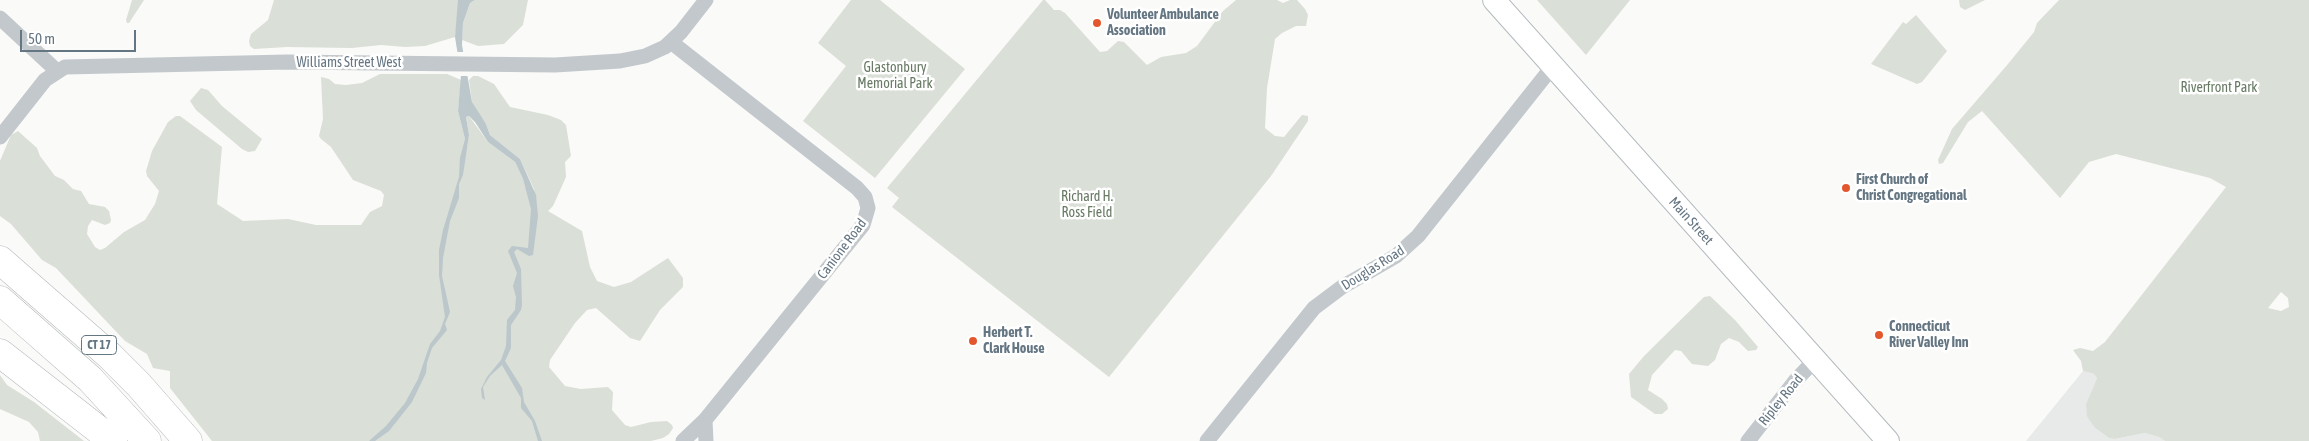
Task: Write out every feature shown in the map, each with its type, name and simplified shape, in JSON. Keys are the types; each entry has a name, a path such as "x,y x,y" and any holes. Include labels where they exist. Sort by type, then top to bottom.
{"highway":[{"name":"CT 17","path":"0,260 109,355 139,385 188,441"},
{"name":"CT 17","path":"0,300 90,379 148,441"},
{"path":"0,353 113,441"}],"main road":[{"name":"Main Street","path":"1494,0 1888,441"}],"street":[{"name":"Williams Street West","path":"0,137 45,80 57,71 73,65 287,62 573,64 620,61 645,56 671,42 706,0"},
{"path":"0,18 57,71"},
{"name":"Canione Road","path":"671,42 857,188 865,197 868,208 863,225 705,420 684,441"},
{"name":"Douglas Road","path":"1207,441 1314,308 1342,287 1396,256 1418,236 1552,66"},
{"name":"Ripley Road","path":"1748,441 1798,377 1816,360"},
{"path":"705,420 706,441"}],"shaded area":[{"path":"458,0 475,0 470,3 463,23 462,45 472,102 486,124 490,135 520,159 536,195 538,216 533,255 529,256 517,249 514,252 521,269 522,305 521,310 511,325 511,348 505,361 522,388 524,402 535,421 542,441 538,441 532,421 521,408 521,398 502,365 490,376 483,387 485,400 482,398 481,389 487,377 501,360 506,346 507,320 515,310 516,297 513,286 517,273 508,251 512,246 528,248 531,209 523,179 515,162 488,142 469,116 466,117 469,135 463,175 459,184 459,198 450,221 443,258 442,276 450,312 445,324 447,330 432,348 426,373 412,402 389,431 375,441 369,441 386,426 405,403 418,379 430,344 440,331 445,317 439,275 439,250 459,177 460,158 465,139 458,111 461,75 455,37"},
{"path":"2083,371 2094,374 2097,378 2086,404 2095,428 2109,438 2115,439 2145,433 2165,441 2026,441"}],"green space":[{"path":"132,0 144,0 129,23 127,23 126,20"},
{"path":"274,0 458,0 459,9 455,37 425,46 381,45 352,48 287,47 254,49 250,46 249,41 251,34 268,20"},
{"path":"475,0 528,0 523,25 504,44 478,46 462,40 463,23 470,3"},
{"name":"Glastonbury Memorial Park","path":"851,0 880,0 965,69 875,178 803,121 846,66 818,43"},
{"name":"Richard H. Ross Field","path":"1043,0 1054,10 1060,10 1065,13 1100,52 1107,51 1118,41 1124,42 1147,65 1161,57 1186,53 1197,46 1223,11 1236,0 1277,0 1283,3 1297,0 1308,15 1306,26 1296,26 1275,39 1267,88 1265,128 1275,136 1284,137 1302,115 1308,116 1308,121 1271,176 1109,377 892,207 899,198 887,188"},
{"path":"1537,0 1630,0 1586,55"},
{"path":"1959,0 1985,0 1965,10 1960,7"},
{"name":"Riverfront Park","path":"2059,0 2309,0 2309,441 2165,441 2145,433 2115,439 2109,438 2095,428 2087,416 2086,404 2097,378 2094,374 2083,371 2081,361 2073,350 2080,348 2093,351 2105,342 2226,187 2210,178 2116,154 2089,162 2060,198 1982,111 1968,122 1943,163 1939,164 1938,160 1952,129 2034,32 2037,23","holes":["2281,292 2288,298 2289,307 2281,311 2268,308"]},
{"path":"1916,15 1947,51 1922,82 1917,84 1871,64 1903,22 1906,24"},
{"path":"380,74 447,74 461,80 458,111 465,139 465,158 469,135 466,117 469,116 488,142 515,162 529,199 535,203 534,189 520,159 490,135 486,124 476,111 472,102 469,80 473,76 478,76 494,84 510,107 548,115 561,120 566,125 571,156 565,162 566,177 553,206 548,211 582,231 590,267 597,281 614,287 631,282 668,258 683,278 683,287 660,310 640,341 630,338 596,308 587,310 575,323 550,360 549,367 565,386 581,389 608,387 613,392 612,410 625,425 631,427 651,422 667,421 673,428 669,434 663,438 651,441 212,441 170,388 170,371 153,368 147,354 125,341 56,268 42,260 11,224 0,216 0,161 11,135 18,131 37,148 40,156 55,176 64,180 73,189 81,191 89,204 105,207 109,211 110,223 105,225 92,220 88,226 87,234 95,247 100,250 105,248 124,232 145,220 155,204 159,191 147,176 146,171 152,151 168,122 176,116 180,116 222,147 217,204 243,221 288,219 316,225 361,225 370,212 382,206 384,195 381,191 353,180 331,147 319,136 323,119 321,77 329,79 335,84 346,85 362,83"},
{"path":"201,88 208,90 222,106 262,139 255,151 248,152 242,149 196,110 190,101"},
{"path":"1710,296 1735,320 1758,347 1756,350 1748,351 1739,342 1729,338 1721,344 1715,360 1708,366 1692,364 1681,351 1675,350 1652,375 1648,390 1662,399 1667,404 1668,409 1662,414 1655,414 1631,397 1629,374 1644,356 1704,297"},
{"path":"0,375 7,385 34,402 84,441 40,441 38,432 29,422 0,409"}],"pier":[{"path":"454,52 466,52 471,76 459,76"}],"place":[{"name":"Volunteer Ambulance Association","path":"1097,23"},
{"name":"First Church of Christ Congregational","path":"1846,188"},
{"name":"Connecticut River Valley Inn","path":"1879,335"},
{"name":"Herbert T. Clark House","path":"973,341"}]}
